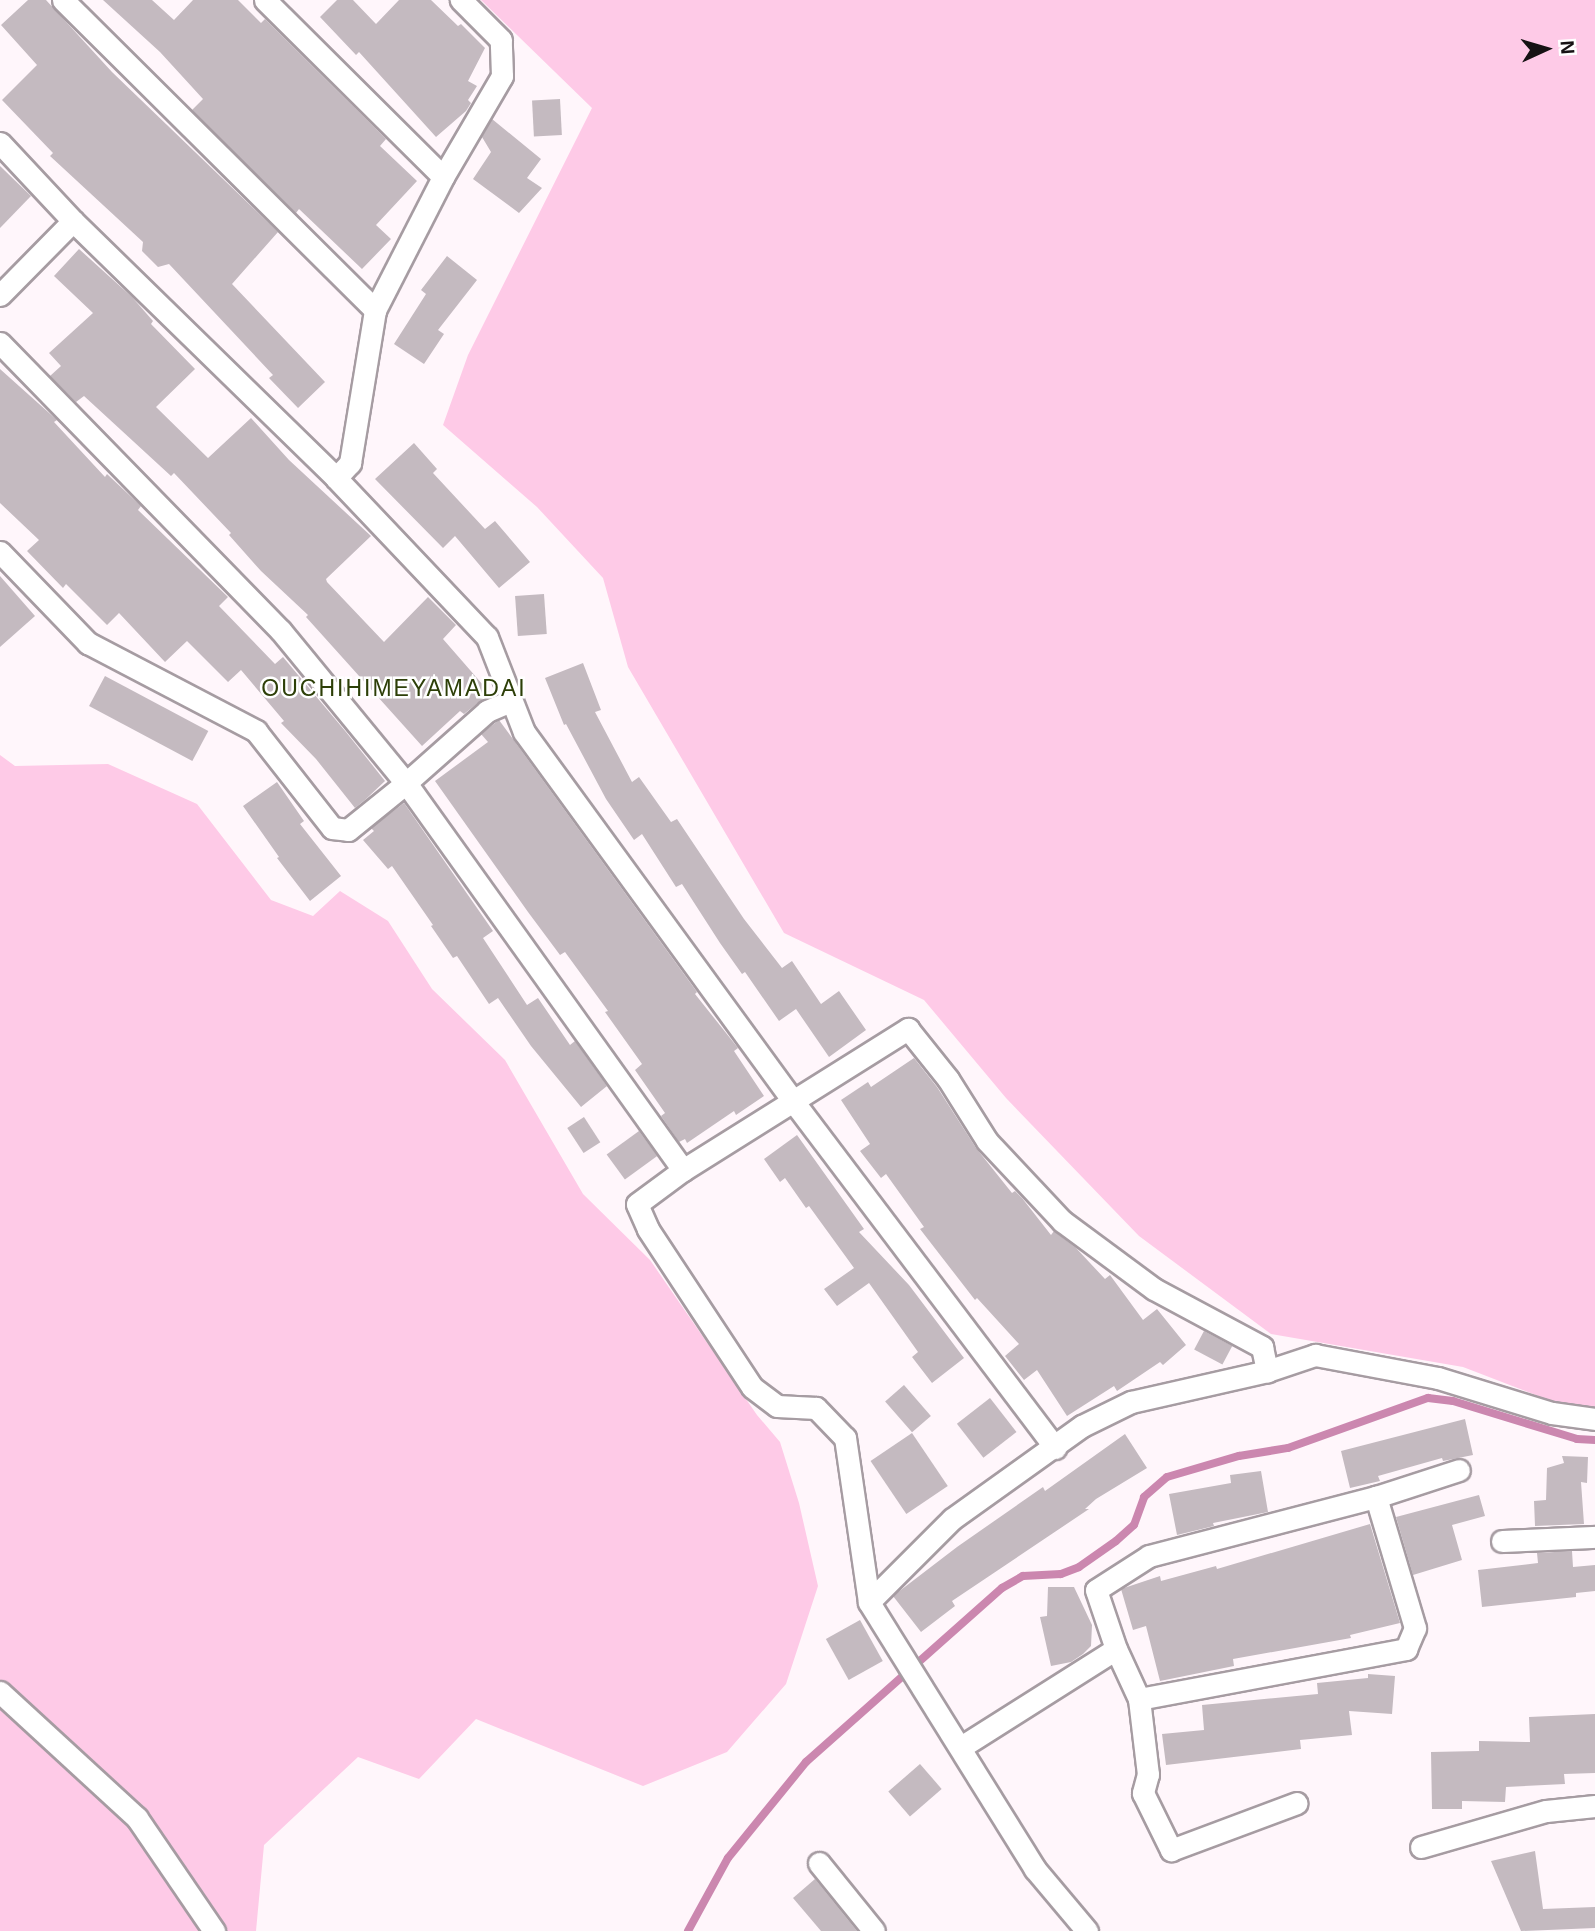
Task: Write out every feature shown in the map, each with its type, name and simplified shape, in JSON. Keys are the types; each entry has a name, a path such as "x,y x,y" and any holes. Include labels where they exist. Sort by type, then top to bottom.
{"street":[{"path":"63,0 375,310"},
{"path":"265,0 443,177"},
{"path":"335,478 350,463 375,310 443,177 502,76 501,40 461,0"},
{"path":"0,144 73,221 335,478 487,637 524,732 793,1101 1055,1447"},
{"path":"0,295 73,221"},
{"path":"0,343 281,631 407,783 683,1170"},
{"path":"0,552 88,643 256,731 332,828 348,830 407,783 486,711 511,701"},
{"path":"1087,1931 1035,1869 869,1602 845,1438 816,1408 777,1406 752,1387 648,1228 637,1204 683,1170 908,1029 948,1079 987,1141 1062,1221 1154,1289 1262,1347 1267,1371"},
{"path":"869,1602 952,1519 1082,1426 1131,1402 1267,1371 1315,1355 1438,1378 1552,1413 1595,1419"},
{"path":"1297,1803 1171,1850 1143,1793 1148,1774 1139,1699 1116,1650 1096,1590 1149,1556 1376,1497 1459,1471"},
{"path":"1139,1699 1406,1649 1415,1628 1376,1497"},
{"path":"1502,1541 1595,1537"},
{"path":"961,1747 1116,1650"},
{"path":"0,1692 137,1818 214,1931"},
{"path":"1421,1847 1546,1811 1595,1806"},
{"path":"819,1863 874,1931"}],"shaded area":[{"path":"481,0 1595,0 1595,1410 1562,1405 1463,1367 1271,1334 1139,1236 1006,1098 924,1000 784,933 628,667 603,578 537,507 443,425 468,355 592,108"},
{"path":"0,755 15,766 108,764 197,804 271,900 313,916 340,891 388,921 432,989 505,1060 583,1194 650,1260 757,1415 780,1442 799,1503 818,1586 786,1684 727,1752 643,1786 476,1719 419,1779 358,1757 264,1845 256,1931 0,1931"}],"building":[{"path":"28,0 46,0 112,72 278,232 232,284 325,382 298,408 269,378 273,375 169,264 158,267 142,251 143,242 50,156 53,153 2,100 37,65 1,25"},
{"path":"103,0 152,0 174,20 193,0 238,0 261,23 265,19 386,139 380,146 417,181 376,225 391,239 362,269 299,209 296,213 192,110 203,99 160,52"},
{"path":"337,0 353,0 376,24 399,0 431,0 458,26 461,24 485,48 468,81 477,86 468,100 471,103 466,111 436,137 359,52 356,55 320,17"},
{"path":"560,99 562,135 534,136 532,100"},
{"path":"492,119 541,159 527,178 542,188 519,213 473,179 491,152 482,137"},
{"path":"0,166 31,196 0,228"},
{"path":"79,249 132,297 153,321 151,324 195,369 156,407 208,458 251,418 289,460 371,536 326,579 327,582 384,642 428,597 456,625 443,639 490,693 464,714 460,711 422,746 306,617 308,615 261,571 229,535 231,533 174,473 171,476 84,396 76,402 50,376 61,366 49,353 93,313 54,276"},
{"path":"447,256 477,280 438,330 444,334 424,364 394,344 426,294 421,290"},
{"path":"0,369 57,420 54,422 105,477 107,474 141,506 138,510 228,597 219,606 275,664 283,657 385,781 366,799 355,808 316,759 281,723 284,721 241,670 228,682 187,641 165,662 119,613 107,625 66,584 63,588 27,551 39,540 0,503"},
{"path":"414,443 437,469 433,473 485,529 495,521 530,562 499,588 455,536 443,548 375,479"},
{"path":"0,576 35,616 0,647"},
{"path":"544,594 547,634 518,636 515,596"},
{"path":"583,663 601,710 595,712 632,782 639,777 671,822 677,819 744,919 782,968 792,961 821,1004 839,991 866,1030 829,1057 796,1009 779,1021 745,972 742,974 720,943 682,884 676,887 642,834 634,840 606,799 566,724 564,725 545,678"},
{"path":"105,676 208,731 192,761 89,706"},
{"path":"499,720 697,992 695,994 738,1048 734,1051 764,1096 736,1115 734,1111 687,1143 685,1139 679,1142 661,1116 665,1113 635,1070 642,1064 605,1012 608,1011 565,952 560,955 435,781 488,742 481,734"},
{"path":"277,782 304,821 300,824 341,876 310,901 277,858 279,857 243,806"},
{"path":"404,803 493,931 483,938 527,1005 538,998 570,1045 575,1041 607,1086 581,1107 531,1046 498,998 489,1004 457,956 453,958 392,866 388,869 363,840 374,831 371,828"},
{"path":"914,1058 937,1087 976,1148 1012,1193 1015,1191 1022,1198 1051,1235 1054,1231 1076,1248 1105,1279 1110,1275 1143,1320 1157,1309 1186,1345 1163,1365 1160,1362 1117,1391 1114,1386 1067,1416 1037,1370 1024,1380 1005,1356 1019,1344 977,1298 975,1300 920,1229 924,1227 886,1174 881,1178 860,1151 870,1144 841,1100 868,1082 871,1087"},
{"path":"584,1117 600,1142 584,1153 567,1128"},
{"path":"639,1131 657,1156 625,1180 607,1155"},
{"path":"797,1135 864,1229 859,1232 909,1285 964,1358 932,1383 912,1357 918,1352 869,1283 837,1306 824,1289 854,1268 809,1206 806,1208 785,1178 780,1182 764,1159"},
{"path":"1204,1331 1232,1346 1222,1365 1194,1350"},
{"path":"904,1385 931,1416 912,1432 885,1401"},
{"path":"990,1398 1016,1432 983,1458 957,1424"},
{"path":"1465,1419 1473,1455 1443,1461 1442,1458 1378,1476 1380,1481 1350,1488 1341,1451"},
{"path":"912,1433 948,1486 906,1514 871,1461"},
{"path":"1125,1434 1147,1468 1096,1499 1085,1509 1089,1509 952,1601 955,1606 921,1632 893,1596 957,1547 1043,1487 1045,1491"},
{"path":"1562,1456 1588,1457 1587,1483 1581,1482 1584,1524 1535,1526 1534,1501 1546,1500 1547,1468 1564,1463"},
{"path":"1261,1471 1268,1512 1213,1523 1214,1526 1177,1535 1169,1494 1231,1483 1230,1475"},
{"path":"1479,1495 1485,1516 1452,1525 1462,1560 1413,1575 1396,1517"},
{"path":"1370,1524 1400,1623 1350,1635 1351,1638 1233,1659 1234,1666 1160,1681 1146,1626 1133,1630 1121,1589 1160,1576 1161,1581 1216,1566 1217,1569"},
{"path":"1572,1551 1573,1567 1595,1565 1595,1591 1576,1593 1576,1597 1482,1607 1478,1570 1538,1563 1537,1553"},
{"path":"1048,1587 1074,1587 1092,1625 1091,1646 1083,1654 1071,1662 1051,1666 1040,1617 1047,1616"},
{"path":"860,1620 883,1661 849,1680 826,1639"},
{"path":"1368,1674 1395,1676 1392,1714 1349,1711 1352,1735 1300,1740 1301,1749 1166,1765 1162,1734 1204,1730 1202,1705 1318,1694 1317,1683 1368,1678"},
{"path":"1595,1714 1595,1773 1564,1774 1565,1784 1506,1787 1505,1802 1462,1801 1462,1809 1432,1809 1431,1752 1479,1751 1479,1741 1530,1742 1529,1717"},
{"path":"920,1764 942,1789 910,1816 888,1792"},
{"path":"1535,1851 1543,1909 1595,1907 1595,1928 1521,1931 1491,1861"},
{"path":"815,1879 857,1931 821,1931 793,1898"}],"waterway":[{"path":"688,1931 728,1858 806,1762 1002,1588 1023,1576 1061,1574 1079,1567 1116,1541 1134,1525 1144,1497 1167,1477 1239,1456 1288,1448 1428,1398 1453,1401 1577,1439 1595,1440"}],"district":[{"name":"OUCHIHIMEYAMADAI","path":"394,688"}]}
